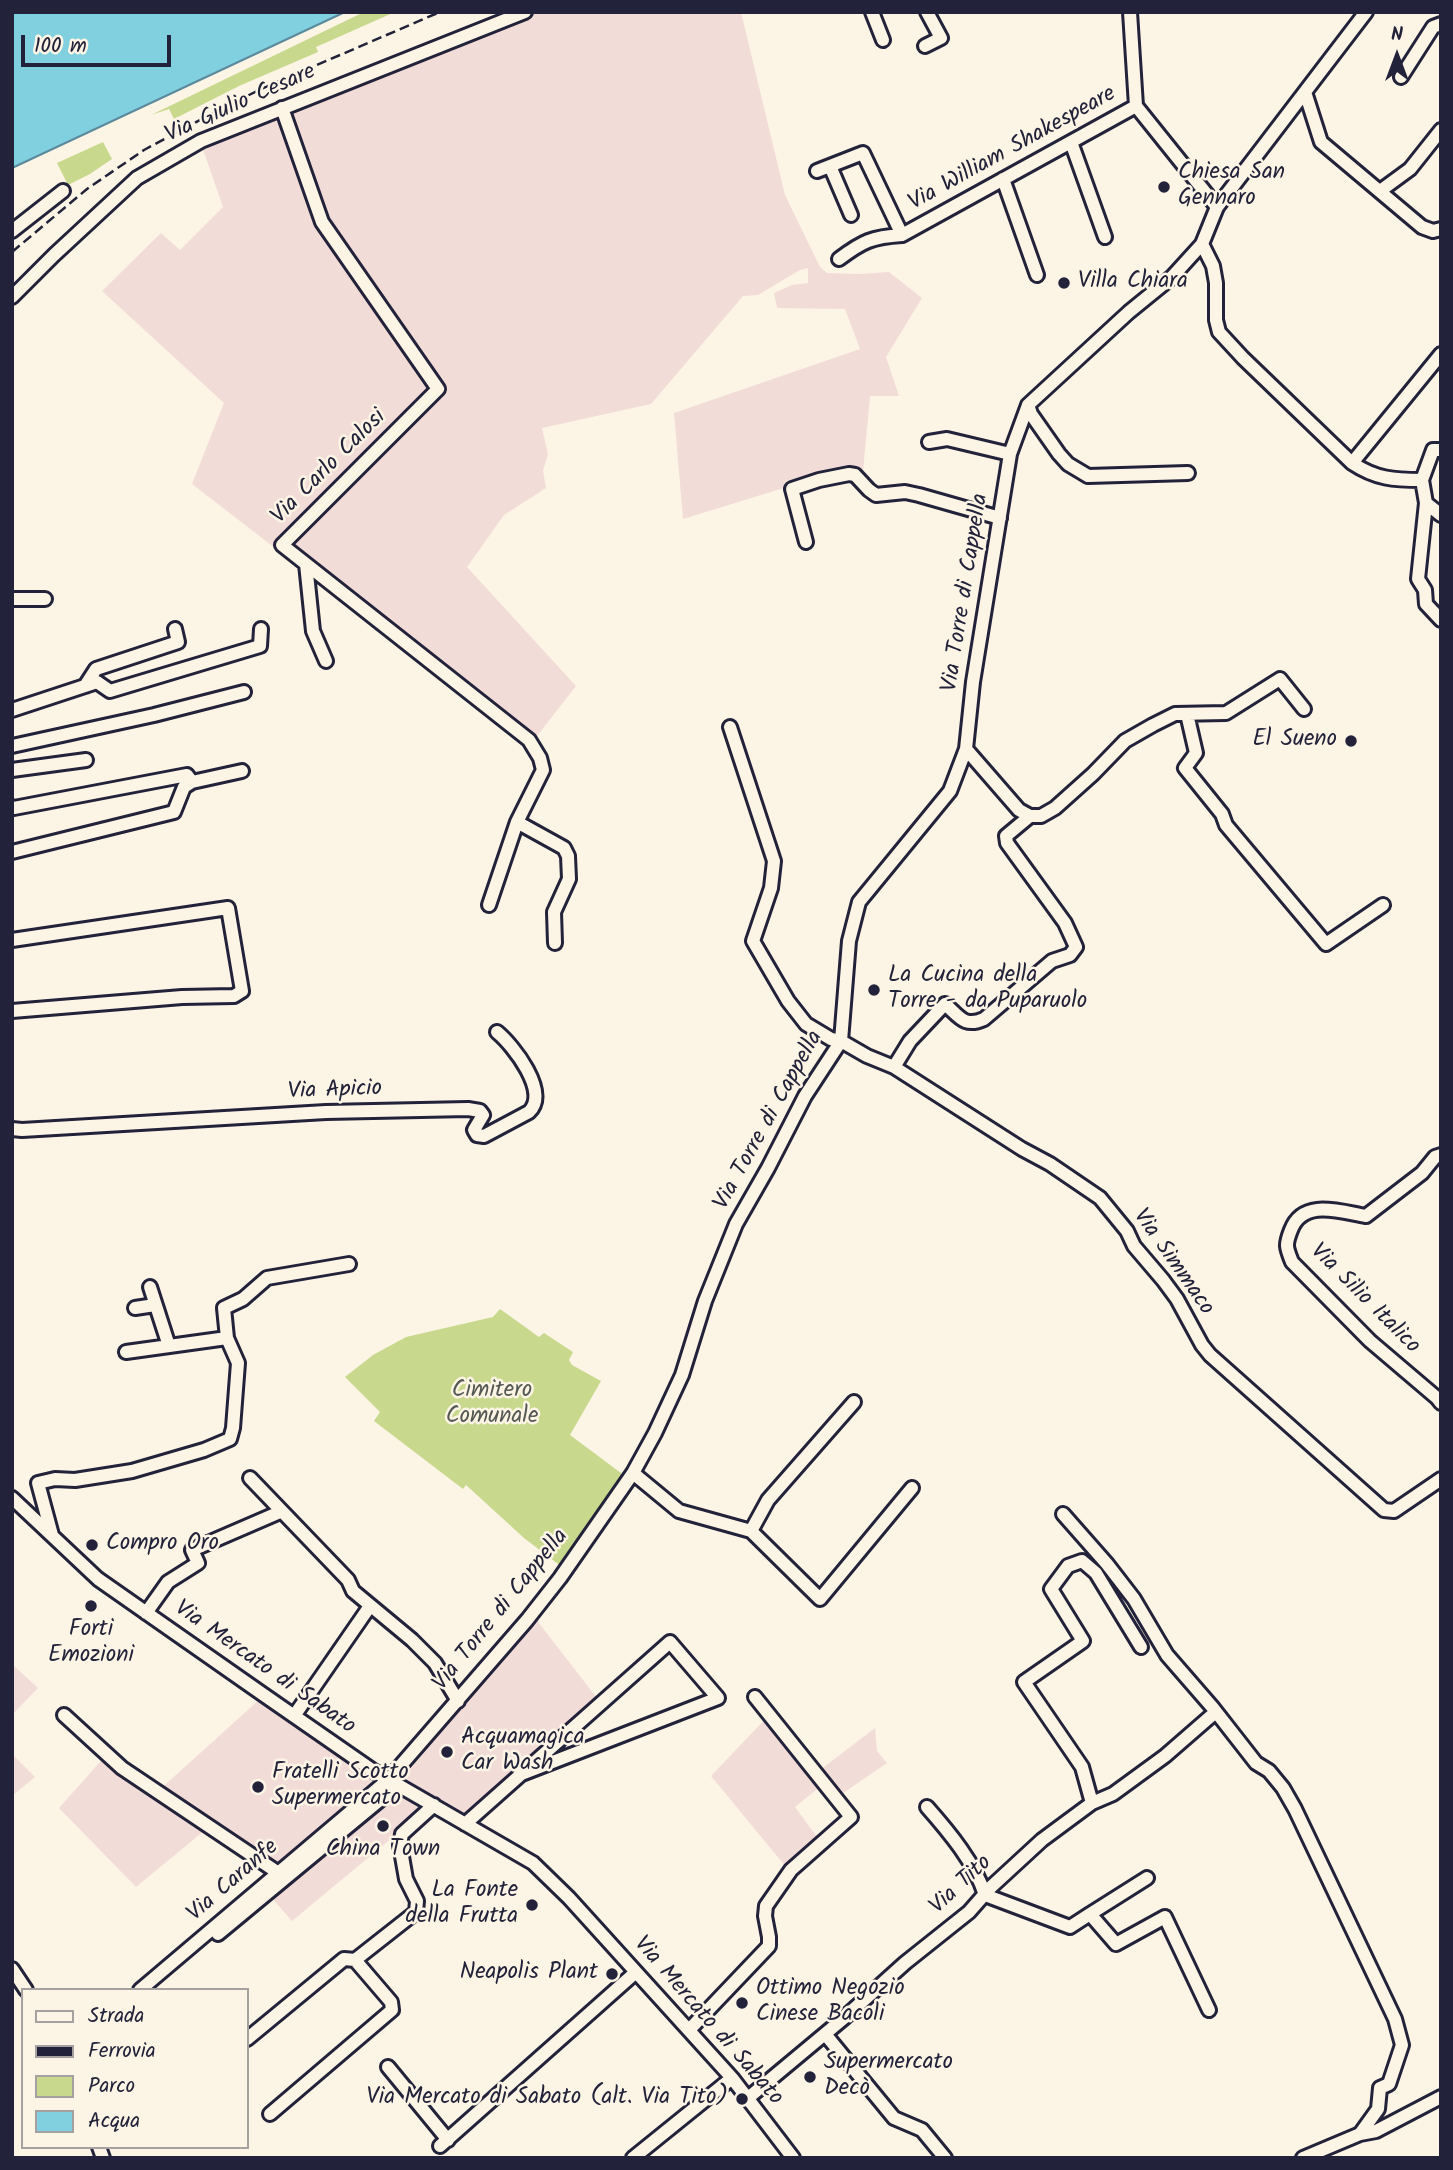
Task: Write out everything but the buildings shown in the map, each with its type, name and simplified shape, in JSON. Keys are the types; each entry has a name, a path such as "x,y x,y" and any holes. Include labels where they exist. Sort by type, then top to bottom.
{"street":[{"name":"Via Giulio Cesare","path":"12,297 54,254 137,178 201,141 525,12"},
{"path":"872,12 883,40"},
{"path":"925,46 941,38 927,12"},
{"name":"Via William Shakespeare","path":"839,258 875,237 902,235 1136,106 1130,12"},
{"name":"Via Torre di Cappella","path":"394,1782 561,1578 633,1473 655,1433 681,1375 705,1301 736,1224 805,1096 841,1041 849,941 859,902 950,791 966,749 973,682 1010,454 1028,405 1129,312 1172,277 1202,244 1217,207 1366,12"},
{"path":"1401,77 1433,27 1441,24"},
{"path":"1305,92 1321,142 1422,227 1433,231 1441,229"},
{"path":"1136,106 1217,207"},
{"name":"Via Carlo Calosi","path":"282,108 321,222 438,389 282,545 529,740 541,758 543,770 517,822 489,905"},
{"path":"1380,191 1410,169 1441,130"},
{"path":"1071,142 1105,237"},
{"name":"Via William Shakespeare","path":"817,171 863,153 902,235"},
{"path":"830,166 851,215"},
{"path":"1003,179 1037,275"},
{"path":"12,231 63,191"},
{"path":"1202,244 1213,266 1219,332 1243,358 1352,463 1367,473 1392,480 1422,480"},
{"path":"1352,463 1441,354"},
{"path":"1028,405 1031,414 1059,454 1068,464 1088,476 1188,473"},
{"path":"929,442 947,439 1010,454"},
{"path":"1441,450 1433,450 1422,480 1426,503 1418,579 1425,590 1426,604 1441,620"},
{"path":"806,542 792,489 849,474 855,475 876,495 905,492 1000,518"},
{"path":"1426,503 1441,515"},
{"path":"306,565 313,631 326,661"},
{"path":"12,599 45,599"},
{"path":"85,686 96,669 178,642 175,629"},
{"path":"12,710 97,682 110,691 260,646 261,629"},
{"path":"966,749 1019,810 1030,816 1041,816 1055,808 1125,741 1175,714 1226,713 1280,679 1304,709"},
{"path":"12,746 244,692"},
{"path":"1187,714 1196,753 1185,768 1222,814 1226,825 1326,944 1383,905"},
{"name":"Via Simmaco","path":"730,727 774,861 771,888 754,941 788,1002 806,1024 831,1039 841,1041 894,1067 1100,1198 1127,1231 1134,1246 1163,1280 1210,1354 1384,1510 1394,1511 1441,1479"},
{"path":"12,770 86,760"},
{"path":"12,852 174,812 184,787 192,782 242,771"},
{"path":"12,807 187,775 192,782"},
{"path":"894,1067 910,1041 946,1004 965,1022 974,1023 984,1019 1052,961 1070,955 1076,947 1065,923 1007,843 1006,836 1030,816"},
{"path":"517,822 564,848 568,856 569,879 554,912 555,943"},
{"path":"12,940 228,908 242,991 234,996 182,997 12,1010"},
{"name":"Via Apicio","path":"12,1129 326,1112 468,1109 480,1111 483,1115 474,1130 477,1135 484,1136 529,1112 535,1102 526,1066 497,1032"},
{"name":"Via Silio Italico","path":"1441,1155 1435,1157 1422,1173 1366,1216 1322,1208 1301,1214 1293,1225 1286,1245 1292,1262 1370,1341 1441,1403"},
{"path":"52,1535 38,1483 132,1471 204,1450 230,1439 238,1363 227,1338 224,1308 243,1299 267,1278 349,1264"},
{"path":"150,1287 169,1346"},
{"path":"135,1308 155,1305"},
{"path":"125,1352 227,1338"},
{"path":"751,1531 768,1500 854,1402"},
{"path":"633,1473 679,1511 751,1531 820,1599 912,1488"},
{"path":"250,1478 348,1580 354,1591 435,1663 458,1701"},
{"name":"Via Mercato di Sabato","path":"12,1498 98,1579 146,1613 394,1782 533,1863 569,1898 732,2078 793,2158"},
{"path":"146,1613 168,1582 198,1563 192,1550 281,1511"},
{"path":"1063,1514 1134,1599 1167,1655 1256,1763 1269,1771 1283,1788 1352,1924 1395,2019 1402,2045 1389,2084 1380,2088 1378,2109 1360,2134"},
{"path":"1092,1803 1082,1767 1024,1682 1083,1641 1051,1589 1068,1566 1082,1562 1096,1573 1141,1647"},
{"path":"294,1716 370,1606"},
{"path":"465,1824 519,1775 670,1642 718,1698 519,1775"},
{"path":"689,2030 769,1946 766,1906 790,1870 851,1817 754,1697"},
{"path":"64,1715 122,1768 277,1872"},
{"name":"Via Tito","path":"748,2098 905,1963 969,1912 991,1887 1042,1840 1092,1803 1113,1794 1166,1756 1211,1716"},
{"path":"153,1988 394,1782"},
{"name":"Via Caranfe","path":"142,1988 277,1872 394,1782"},
{"path":"248,2038 344,1959 355,1960 416,1912 417,1901 406,1879 400,1845 402,1834 434,1805"},
{"path":"927,1807 947,1829 981,1881 985,1895 1070,1927 1147,1878"},
{"path":"1090,1914 1116,1944 1166,1917 1209,2010"},
{"path":"270,2114 392,2010 391,2002 355,1960"},
{"path":"12,1969 25,1988"},
{"path":"388,2067 444,2143 636,1972"},
{"path":"825,2034 894,2118 922,2130 945,2158"},
{"path":"633,2158 732,2078"},
{"path":"1303,2158 1360,2134 1376,2131 1441,2097"}],"shaded area":[{"path":"526,12 741,12 785,195 820,267 827,273 889,272 922,298 886,357 899,396 870,396 863,471 813,479 683,519 674,413 860,349 845,309 777,308 774,293 792,285 808,283 808,268 758,295 743,296 651,404 542,428 548,454 543,471 546,488 504,515 467,567 576,686 530,745 192,484 224,403 102,291 161,233 180,250 223,207 199,138"},
{"path":"535,1618 597,1698 467,1815 405,1778"},
{"path":"12,1664 38,1688 12,1715"},
{"path":"260,1699 428,1808 292,1921 263,1888 267,1872 204,1831 136,1887 59,1808 107,1754 157,1792"},
{"path":"769,1715 816,1773 875,1728 877,1751 887,1763 836,1798 826,1782 795,1807 817,1837 786,1867 711,1776"},
{"path":"12,1754 35,1777 12,1796"}],"green space":[{"path":"364,12 395,12 316,47 318,52 239,86 174,119 169,109 151,115"},
{"path":"103,142 112,159 68,185 57,163"},
{"name":"Cimitero Comunale","path":"500,1309 539,1337 544,1333 573,1352 569,1360 572,1365 601,1381 570,1435 625,1476 562,1567 524,1538 466,1485 463,1489 374,1421 380,1412 345,1377 373,1355 406,1337 493,1317"}],"water":[{"path":"12,12 345,12 12,168"}],"railway":[{"path":"12,252 87,189 144,150 261,89 440,12"}],"place":[{"name":"Chiesa San Gennaro","path":"1164,187"},
{"name":"Villa Chiara","path":"1064,283"},
{"name":"El Sueno","path":"1351,741"},
{"name":"La Cucina della Torre - da Puparuolo","path":"874,990"},
{"name":"Compro Oro","path":"92,1545"},
{"name":"Forti Emozioni","path":"91,1606"},
{"name":"Acquamagica Car Wash","path":"447,1752"},
{"name":"Fratelli Scotto Supermercato","path":"258,1787"},
{"name":"China Town","path":"383,1826"},
{"name":"La Fonte della Frutta","path":"532,1905"},
{"name":"Neapolis Plant","path":"612,1974"},
{"name":"Ottimo Negozio Cinese Bacoli","path":"742,2003"},
{"name":"Supermercato Decò","path":"810,2077"},
{"name":"Via Mercato di Sabato (alt. Via Tito)","path":"742,2099"}]}
